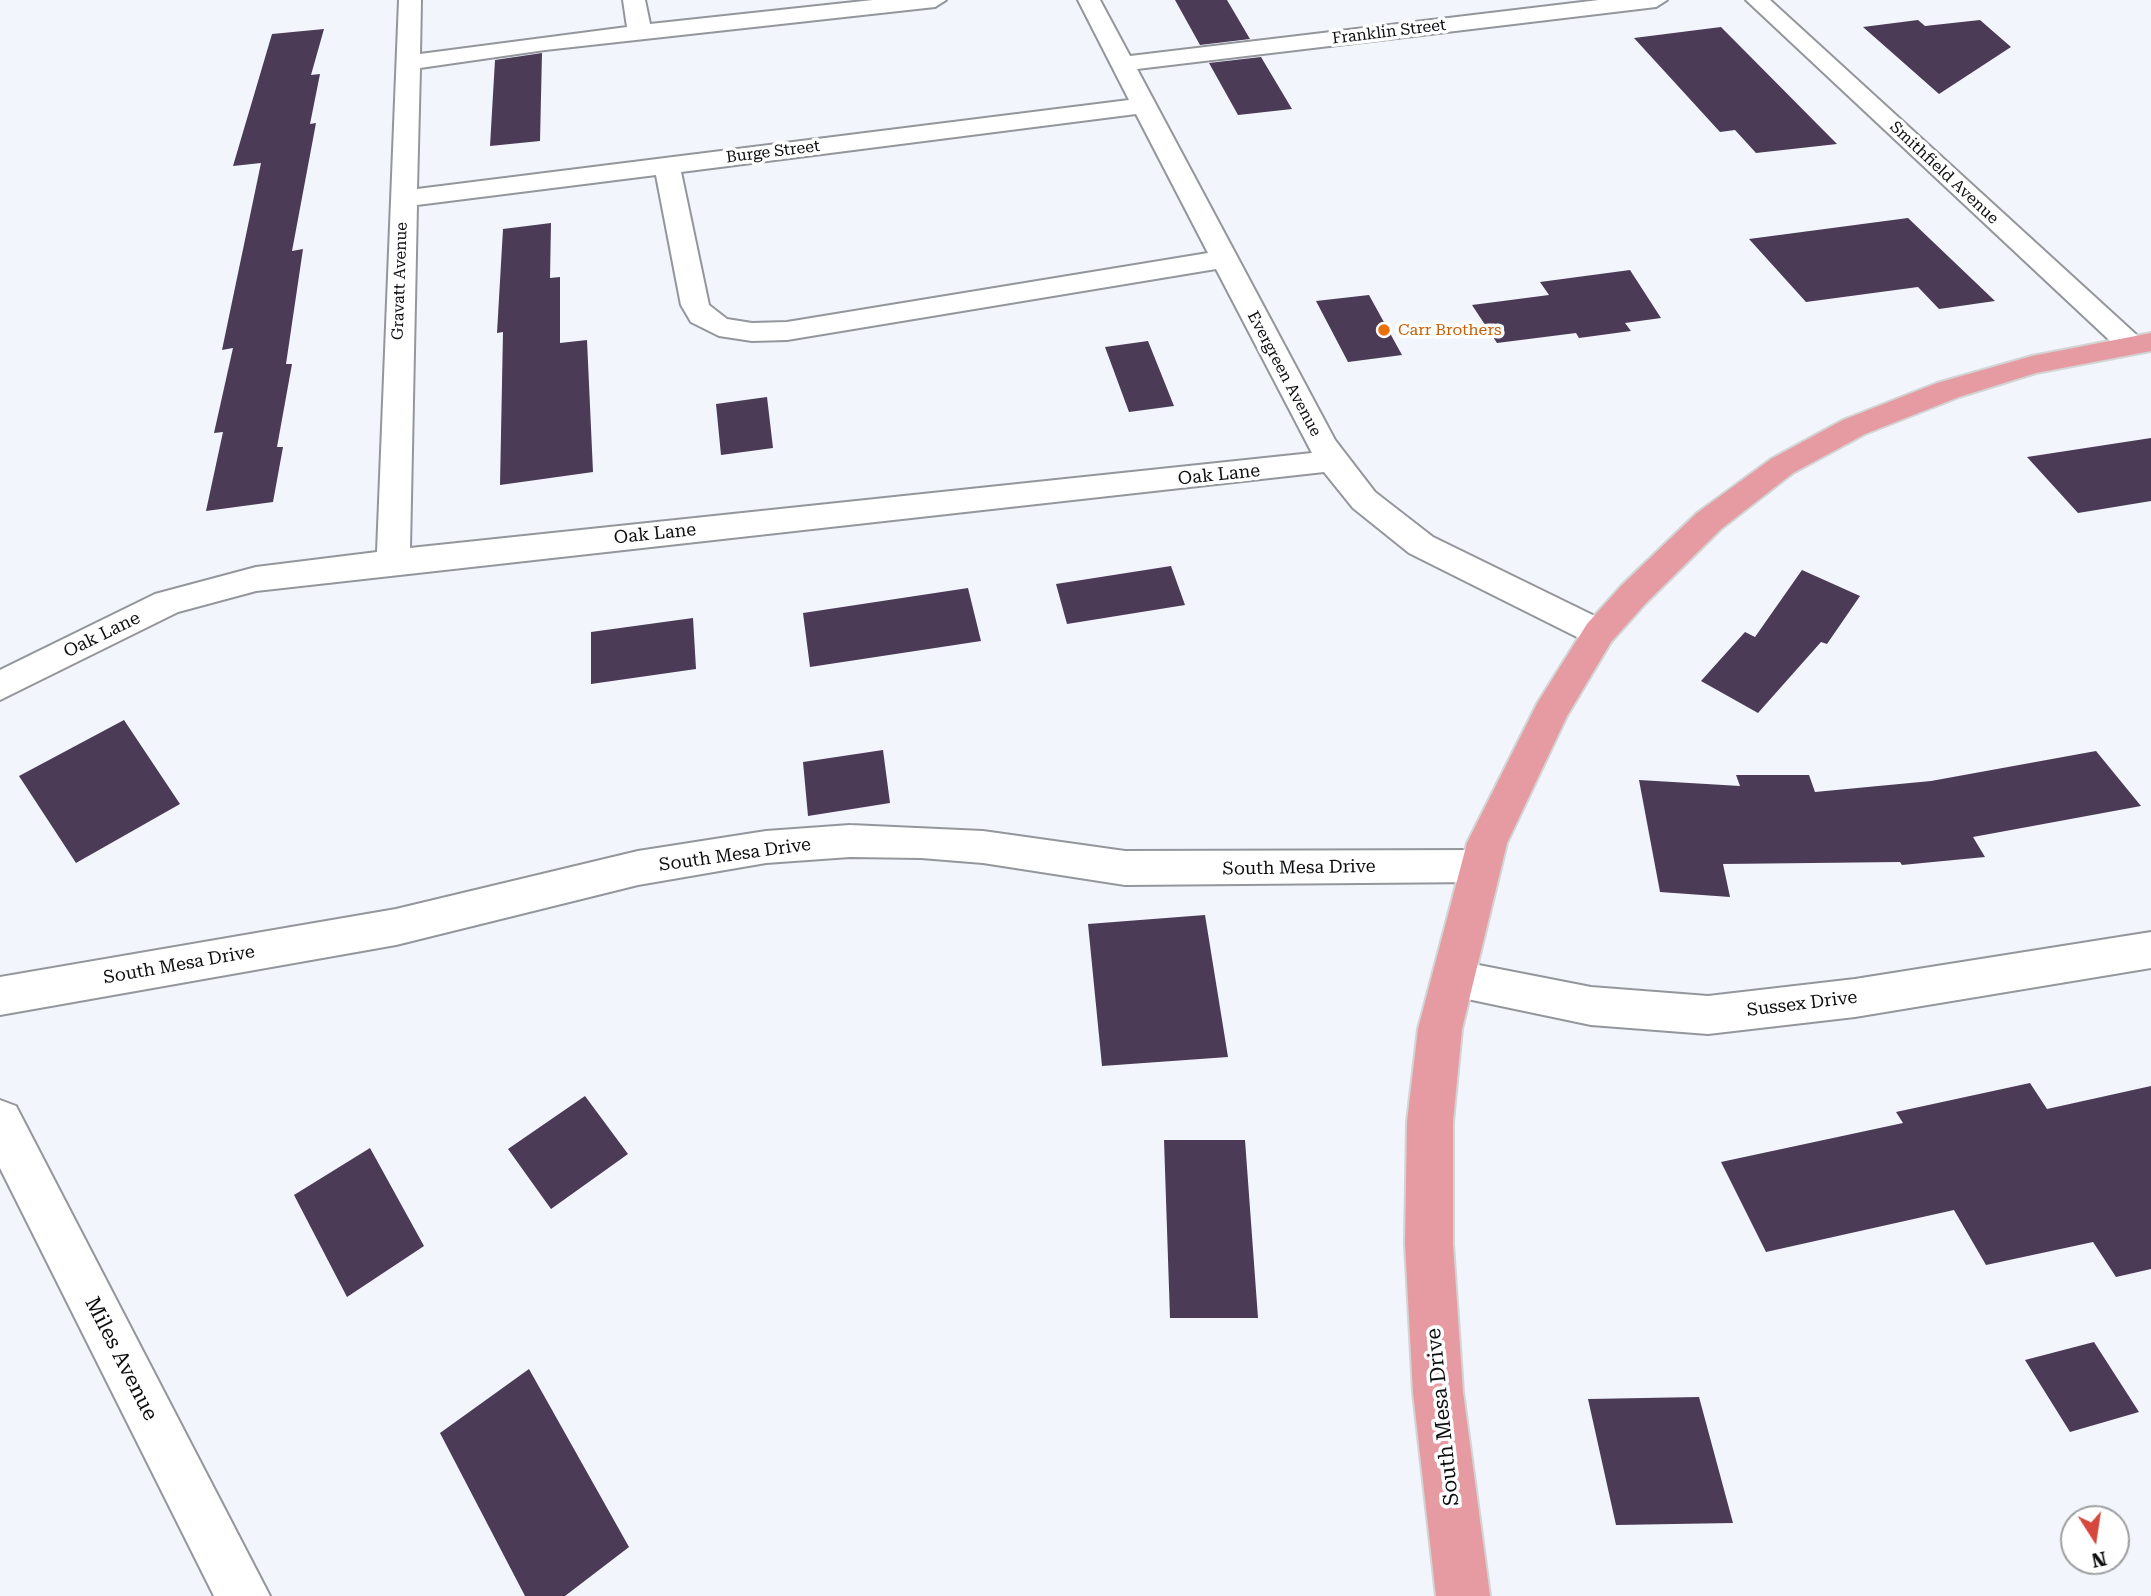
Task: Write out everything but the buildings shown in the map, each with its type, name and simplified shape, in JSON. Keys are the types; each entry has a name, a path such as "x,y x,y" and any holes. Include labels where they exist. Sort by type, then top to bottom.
{"main road":[{"name":"South Mesa Drive","path":"1463,1596 1438,1392 1429,1244 1430,1122 1440,1029 1488,843 1512,786 1551,712 1599,634 1654,573 1709,520 1782,466 1901,407 1993,375 2141,344"}],"street":[{"name":"Gravatt Avenue","path":"393,562 410,0"},
{"path":"634,0 640,33"},
{"path":"407,64 545,43 934,0"},
{"name":"Evergreen Avenue","path":"1089,0 1332,460 1364,500 1421,545 1599,634"},
{"name":"Franklin Street","path":"1122,64 1656,0"},
{"name":"Smithfield Avenue","path":"1756,0 2141,344"},
{"name":"Burge Street","path":"402,199 1143,106"},
{"path":"667,166 695,305 701,316 719,327 752,332 787,331 1224,260"},
{"name":"Oak Lane","path":"0,686 167,603 256,579 393,562 1281,468 1332,460"},
{"name":"South Mesa Drive","path":"0,996 396,927 638,868 766,847 850,841 921,842 983,847 1125,868 1482,866"},
{"name":"Sussex Drive","path":"1453,978 1591,1006 1708,1015 1856,998 2151,950"},
{"name":"Miles Avenue","path":"0,1121 243,1596"}],"place":[{"name":"Carr Brothers","path":"1384,330"}]}
